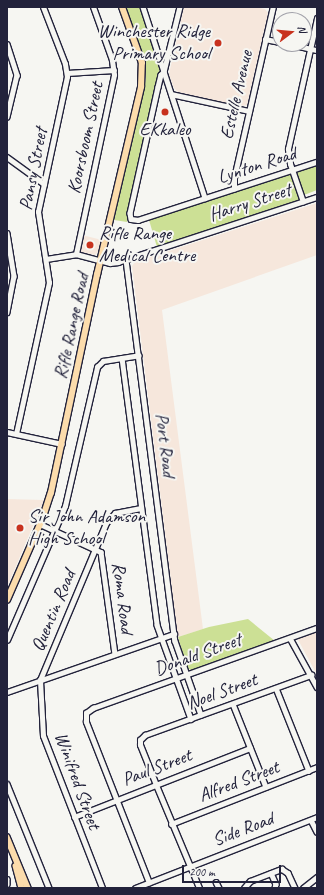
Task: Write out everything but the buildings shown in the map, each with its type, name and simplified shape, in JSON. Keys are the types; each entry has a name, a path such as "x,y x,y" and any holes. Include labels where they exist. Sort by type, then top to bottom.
{"main road":[{"name":"Rifle Range Road","path":"7,600 40,524 49,498 142,77 140,55 122,7"},
{"path":"7,837 28,888"},
{"path":"15,856 22,888"}],"street":[{"path":"43,7 67,74 114,70"},
{"name":"Koorsboom Street","path":"76,254 113,87 114,70 93,7"},
{"path":"143,7 205,198"},
{"path":"164,72 180,7"},
{"name":"Estelle Avenue","path":"234,189 234,178 272,7"},
{"path":"312,39 317,18"},
{"path":"265,39 272,40"},
{"path":"7,44 17,75 7,116"},
{"path":"303,202 292,170 288,149 309,52"},
{"path":"159,56 169,54"},
{"name":"Lynton Road","path":"164,72 159,82 130,213 132,220 138,220 317,162"},
{"name":"Pansy Street","path":"16,434 49,283 38,215 67,74"},
{"path":"171,94 249,111"},
{"path":"7,157 44,184"},
{"name":"Harry Street","path":"76,254 101,259 111,263 126,260 317,197"},
{"path":"7,233 14,272 7,312"},
{"path":"46,259 76,254"},
{"name":"Port Road","path":"126,260 174,634 186,675 201,715"},
{"name":"Rifle Range Road","path":"7,640 66,503 97,367 103,361 138,355"},
{"name":"Port Road","path":"122,358 154,605 161,638 191,719"},
{"path":"7,432 62,444"},
{"name":"Quentin Road","path":"40,680 106,523 115,513 141,508"},
{"path":"40,524 96,549"},
{"name":"Roma Road","path":"96,549 101,552 115,654"},
{"name":"Donald Street","path":"117,800 86,722 85,715 89,710 317,628"},
{"path":"7,692 174,634"},
{"path":"290,638 317,687"},
{"name":"Noel Street","path":"156,785 140,745 140,740 143,736 310,675"},
{"name":"Winifred Street","path":"40,680 43,736 102,888"},
{"path":"276,688 309,771"},
{"path":"233,704 266,787"},
{"name":"Paul Street","path":"74,817 250,748"},
{"name":"Alfred Street","path":"171,824 317,767"},
{"path":"7,784 49,888"},
{"path":"156,785 199,888"},
{"path":"117,800 149,883"},
{"name":"Side Road","path":"136,888 317,817"},
{"path":"311,820 317,832"},
{"path":"244,888 250,881 282,869 286,871 295,888"},
{"path":"271,873 276,884 275,888"},
{"path":"303,888 317,877"},
{"path":"216,882 219,888"}],"shaded area":[{"name":"Winchester Ridge Primary School","path":"184,7 255,7 265,9 268,13 247,105 241,106 178,92 174,88 169,74"},
{"path":"317,203 317,255 162,310 203,629 178,637 132,266 135,262"},
{"name":"Rifle Range Medical Centre","path":"82,235 102,240 99,251 95,255 81,252 79,249"},
{"name":"Sir John Adamson High School","path":"7,499 44,500 7,587"},
{"path":"317,627 317,675 296,636"}],"green space":[{"path":"125,7 141,7 160,64 159,79 127,222 114,220 146,79 146,66"},
{"path":"317,164 317,190 304,195 297,173"},
{"path":"287,174 293,176 300,198 297,202 157,247 149,220"},
{"path":"248,619 275,641 193,671 187,668 178,637 209,627"}],"place":[{"name":"Winchester Ridge Primary School","path":"218,43"},
{"name":"EKkaleo","path":"165,112"},
{"name":"Rifle Range Medical Centre","path":"90,245"},
{"name":"Sir John Adamson High School","path":"20,528"}]}
